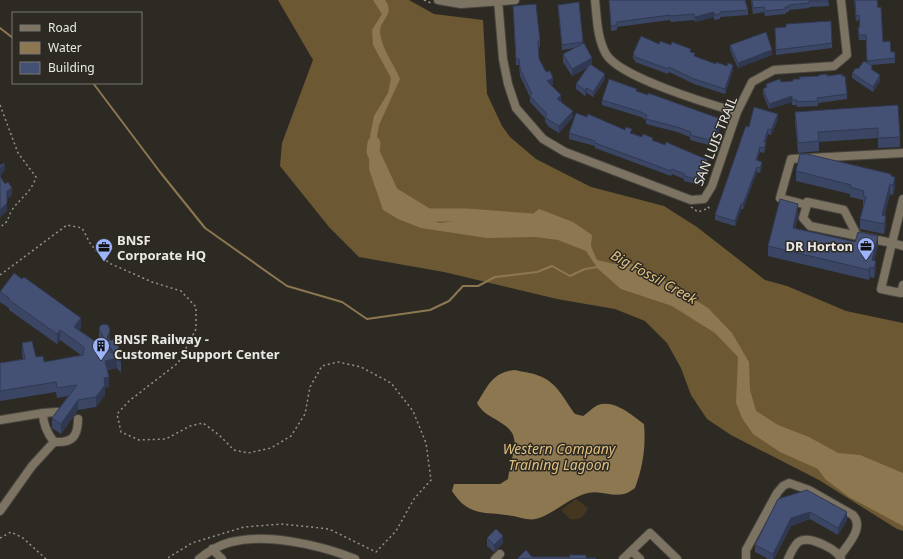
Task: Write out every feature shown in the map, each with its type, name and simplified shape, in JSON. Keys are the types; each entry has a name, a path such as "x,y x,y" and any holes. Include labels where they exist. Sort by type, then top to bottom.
{"street":[{"path":"436,3 462,4 515,0"},
{"path":"595,0 598,33 607,55 621,68 671,90 737,112"},
{"name":"SAN LUIS TRAIL","path":"704,199 712,186 737,112 752,82 774,70 834,66 847,55 840,0"},
{"path":"498,1 503,59 508,84 516,108 543,139 565,152 691,200 704,199"},
{"path":"807,205 780,198 791,159 903,153"},
{"path":"902,291 881,289 903,199"},
{"path":"858,237 844,210 807,202 803,218 810,226 858,237 903,246"},
{"path":"0,420 57,412"},
{"path":"43,413 43,421 48,434 54,442 64,443 74,437 78,429 78,419"},
{"path":"0,511 32,466 54,442"},
{"path":"746,559 746,550 777,493 783,486 789,484 809,490 853,515 858,520 858,525 854,536 840,558 815,540 809,540 801,541 795,546 788,559"},
{"path":"623,559 650,533 677,559"},
{"path":"199,559 212,549 231,542 244,540 281,540 320,548 355,559"},
{"path":"212,549 222,559"},
{"path":"632,551 640,559"}],"path":[{"path":"424,0 436,3"},
{"path":"0,105 18,153 36,177 28,194 12,210 7,222 0,227"},
{"path":"690,206 698,212 709,208 704,199"},
{"path":"0,275 67,225 82,228 91,245 109,263 152,282 181,291 196,307 196,329 178,363 129,401 117,414 121,432 139,440 166,439 190,426 203,423 219,435 234,450 248,453 272,448 291,436 305,414 310,387 322,366 338,362 361,367 391,383 413,411 426,442 432,480 414,499 396,531 376,552 329,529 282,524 244,527 192,543 166,559"},
{"path":"0,538 11,532 23,538 46,559"}],"shaded area":[{"path":"278,0 409,0 434,14 483,20 487,94 502,126 510,137 536,159 591,187 664,206 697,227 765,280 787,286 846,311 903,323 903,531 897,529 819,480 731,435 707,419 691,395 681,368 667,343 645,321 615,309 557,299 444,272 359,257 329,227 280,166 282,143 313,60"},
{"path":"576,499 588,508 581,518 570,519 561,510"}],"water":[{"path":"373,0 385,0 388,5 388,14 380,28 380,32 385,50 400,79 379,125 376,143 377,172 391,195 413,211 439,223 482,218 493,221 529,217 539,209 573,222 592,235 591,246 597,260 614,264 632,264 649,271 708,308 732,333 749,362 750,390 756,411 778,425 809,437 838,453 860,455 903,473 903,526 849,497 825,479 818,469 780,452 753,434 742,418 736,403 738,357 715,333 672,306 621,289 598,269 586,251 558,240 536,237 487,238 421,228 398,219 383,210 369,169 370,136 374,116 388,93 391,78 373,45 372,30 382,14"},
{"name":"Western Company Training Lagoon","path":"515,370 536,374 548,380 561,393 575,414 583,416 598,405 610,404 634,416 644,424 645,440 643,456 635,488 620,495 597,492 588,493 570,501 542,517 534,519 479,512 465,506 458,500 452,491 454,484 500,484 508,479 514,448 512,432 501,422 487,414 477,403 496,377 507,371"}],"building":[{"path":"609,0 745,0 748,10 720,12 720,14 714,15 714,12 695,17 694,14 670,15 617,22 617,25 611,26"},
{"path":"752,0 829,1 809,1 809,3 789,5 789,7 785,7 786,9 765,11 764,7 753,8"},
{"path":"855,0 877,0 878,8 881,7 883,42 890,41 891,52 895,52 895,58 867,61 866,35 859,35 859,15 856,16"},
{"path":"579,2 583,42 562,45 558,5"},
{"path":"536,4 540,41 538,41 539,59 546,72 550,71 553,78 547,81 561,95 557,99 573,111 559,126 545,116 547,114 530,96 532,94 520,69 519,59 516,59 513,6"},
{"path":"831,21 832,43 776,50 775,28 786,27 786,24"},
{"path":"766,32 772,50 738,63 730,45"},
{"path":"641,36 659,44 660,41 671,45 672,42 691,49 690,52 695,53 694,56 716,64 716,62 727,66 728,63 733,65 725,89 694,79 669,67 668,69 635,57 633,54"},
{"path":"584,43 592,58 572,69 563,54"},
{"path":"864,61 872,66 871,69 880,75 873,87 852,73 856,68 858,69"},
{"path":"590,64 605,74 593,92 587,88 585,90 576,84"},
{"path":"827,74 827,76 842,74 842,76 845,76 847,94 817,98 818,101 797,102 797,100 792,100 792,96 769,104 763,89 767,87 766,84 780,79 781,82 793,81 793,79 800,79 799,77"},
{"path":"609,79 637,89 636,91 648,95 648,93 721,119 714,139 710,137 709,140 690,135 691,132 646,119 647,115 641,112 602,100"},
{"path":"898,105 900,137 878,138 878,128 818,132 819,141 798,143 795,112"},
{"path":"754,107 778,114 771,130 768,129 764,142 766,143 764,148 760,147 756,160 762,162 760,168 757,167 735,221 715,215 744,131 746,126 749,127"},
{"path":"576,113 587,117 588,114 625,130 626,127 632,129 630,133 642,137 643,134 653,138 652,140 665,145 666,142 708,160 700,180 684,176 685,174 672,169 671,171 595,143 595,141 569,133"},
{"path":"800,154 807,154 891,174 891,176 895,177 893,185 890,184 882,215 886,216 884,224 860,219 866,197 863,196 864,191 850,187 851,185 796,171"},
{"path":"0,176 5,184 8,182 12,188 7,191 7,203 0,210"},
{"path":"780,199 798,204 793,228 855,242 858,232 878,236 872,260 876,261 874,268 870,267 869,270 768,246"},
{"name":"BNSF Railway - Customer Support Center","path":"14,273 22,279 24,277 81,318 74,327 115,355 106,341 117,339 121,363 117,358 105,361 109,377 104,378 105,385 96,397 78,400 61,424 52,418 77,385 57,388 56,382 0,391 0,363 25,359 22,343 32,341 36,357 43,356 44,362 83,355 84,347 60,330 57,334 0,292"},
{"path":"104,324 108,325 110,330 106,341 99,330 100,326"},
{"path":"807,490 847,512 838,528 810,512 791,518 773,554 755,545 778,499"},
{"path":"496,529 503,536 494,545 487,538"},
{"path":"526,550 532,557 570,557 569,555 586,555 586,558 596,559 517,559"}],"waterway":[{"path":"0,28 12,37"},
{"path":"94,84 160,172 205,228 287,286 342,302 367,319 430,310 449,301 463,286 478,286 495,277 537,272 552,266 570,276 585,269 598,267"},
{"name":"Big Fossil Creek","path":"374,143 373,152 392,193 428,215 466,215 532,220"}],"place":[{"name":"DR Horton","path":"866,261"},
{"name":"BNSF Corporate HQ","path":"104,262"},
{"name":"BNSF Railway - Customer Support Center","path":"101,361"}]}
